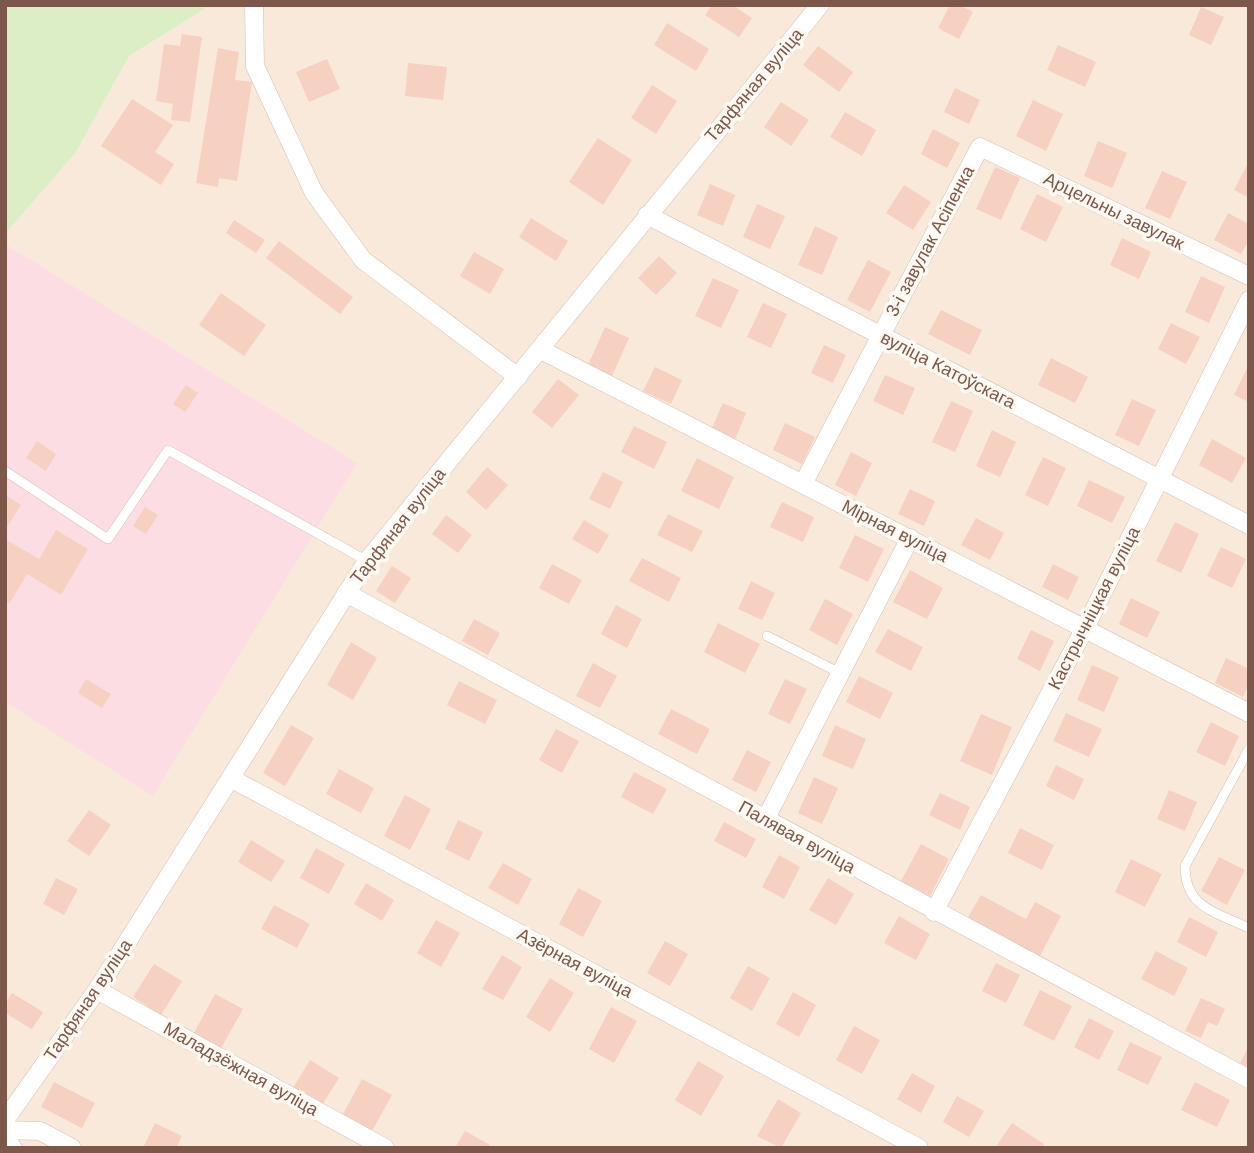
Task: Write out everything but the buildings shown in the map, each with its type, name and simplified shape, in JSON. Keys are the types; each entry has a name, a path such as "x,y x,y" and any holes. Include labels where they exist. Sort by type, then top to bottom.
{"street":[{"path":"254,5 255,66 314,193 363,260 518,377"},
{"name":"Тарфяная вуліца","path":"5,1120 97,990 367,561 541,350 817,6"},
{"name":"Арцельны завулак","path":"980,147 1249,276"},
{"name":"3-і завулак Асіпенка","path":"803,484 980,147"},
{"name":"вуліца Катоўскага","path":"647,215 1249,525"},
{"name":"Кастрычніцкая вуліца","path":"934,912 1085,628 1249,300"},
{"name":"Мірная вуліца","path":"541,350 1249,713"},
{"path":"765,820 910,538"},
{"name":"Палявая вуліца","path":"346,593 934,912 1249,1079"},
{"name":"Азёрная вуліца","path":"232,779 919,1148"},
{"name":"Маладзёжная вуліца","path":"97,990 385,1148"},
{"path":"5,1130 40,1131 72,1148"},
{"path":"5,1138 13,1148"}],"lane":[{"path":"5,471 108,539 168,450 367,561"},
{"path":"768,636 841,673"},
{"path":"1249,749 1185,866 1185,885 1194,901 1249,928"}],"shaded area":[{"path":"211,5 1249,5 1249,1148 5,1148 5,234 76,152 129,56"},
{"path":"5,244 357,463 153,796 5,702 5,649 8,646 5,643"}],"green space":[{"path":"5,5 211,5 129,56 76,152 5,234"}]}
